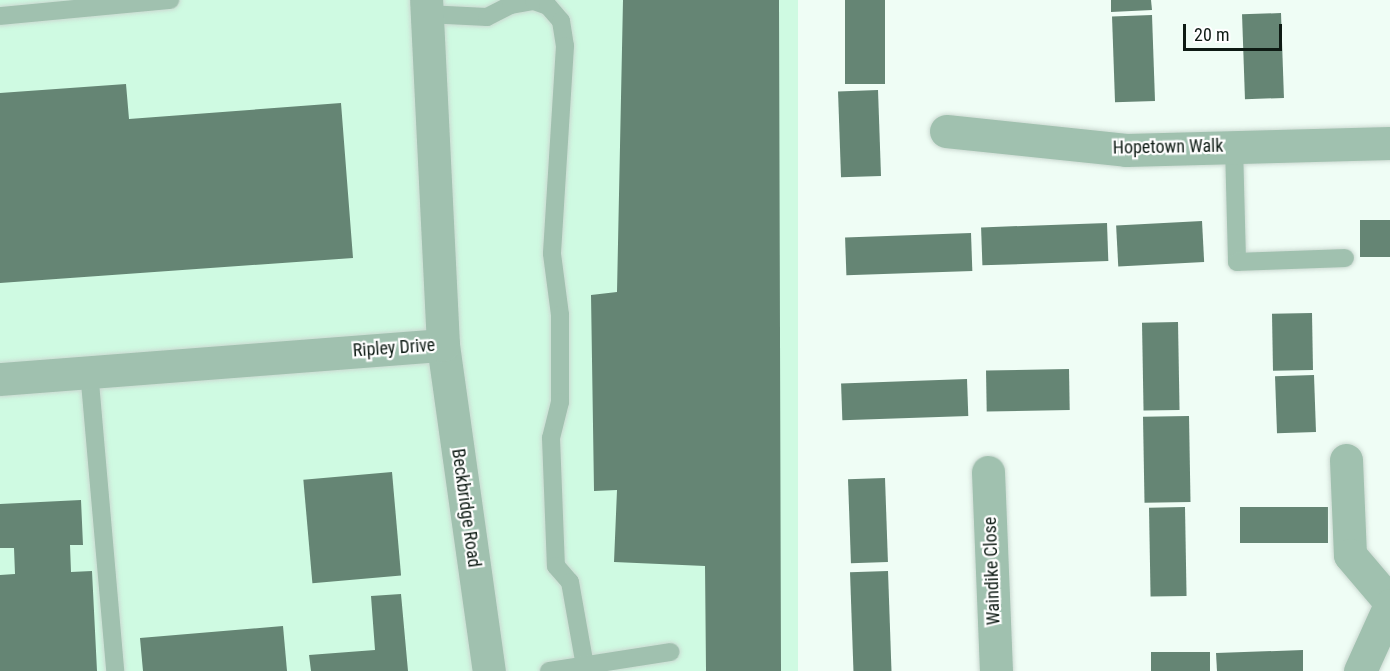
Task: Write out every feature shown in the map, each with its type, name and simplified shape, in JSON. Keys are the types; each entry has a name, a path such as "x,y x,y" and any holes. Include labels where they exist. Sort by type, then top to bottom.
{"street":[{"name":"Ripley Drive","path":"0,379 443,345 426,7"},
{"name":"Hopetown Walk","path":"946,131 1126,150 1390,143"},
{"name":"Beckbridge Road","path":"443,345 489,671"},
{"path":"1346,460 1350,555 1390,603 1360,671"},
{"name":"Waindike Close","path":"988,472 996,671"}],"lane":[{"path":"0,16 170,0"},
{"path":"426,7 487,17 512,5 534,1 548,6 561,21 565,46 552,254 560,315 560,402 551,438 556,566 570,582 585,666"},
{"path":"1234,146 1237,262 1345,258"},
{"path":"89,371 114,671"},
{"path":"549,671 671,652"}],"shaded area":[{"path":"0,0 798,0 798,671 0,671"}],"building":[{"path":"623,0 779,0 781,671 706,671 705,566 614,562 617,490 594,491 591,295 617,292"},
{"path":"845,0 885,0 885,84 845,84"},
{"path":"1111,0 1151,0 1152,10 1111,12"},
{"path":"1281,13 1284,98 1245,99 1242,14"},
{"path":"1152,15 1155,101 1115,102 1112,16"},
{"path":"126,84 129,119 341,103 353,258 0,283 0,93"},
{"path":"878,90 881,176 841,177 838,91"},
{"path":"1360,220 1390,220 1390,257 1360,257"},
{"path":"1202,221 1204,262 1118,266 1116,226"},
{"path":"1107,223 1108,261 982,265 981,227"},
{"path":"971,233 972,271 846,275 845,237"},
{"path":"1312,313 1313,370 1273,371 1272,314"},
{"path":"1178,322 1180,410 1144,411 1142,323"},
{"path":"1069,369 1070,410 987,411 986,370"},
{"path":"1314,375 1316,432 1277,433 1275,376"},
{"path":"967,379 968,416 842,420 841,383"},
{"path":"1189,416 1191,502 1145,503 1143,417"},
{"path":"392,472 401,576 312,583 303,480"},
{"path":"885,478 888,562 851,563 848,479"},
{"path":"81,500 83,545 70,545 71,572 92,571 97,671 0,671 0,575 15,574 14,548 0,548 0,504"},
{"path":"1185,507 1187,596 1151,597 1149,508"},
{"path":"1240,507 1328,507 1328,543 1240,543"},
{"path":"888,571 891,671 853,671 850,572"},
{"path":"401,594 408,671 311,671 309,655 375,650 371,596"},
{"path":"283,626 287,671 143,671 140,638"},
{"path":"1303,650 1303,671 1217,671 1216,653"},
{"path":"1151,652 1210,652 1210,671 1151,671"}]}
